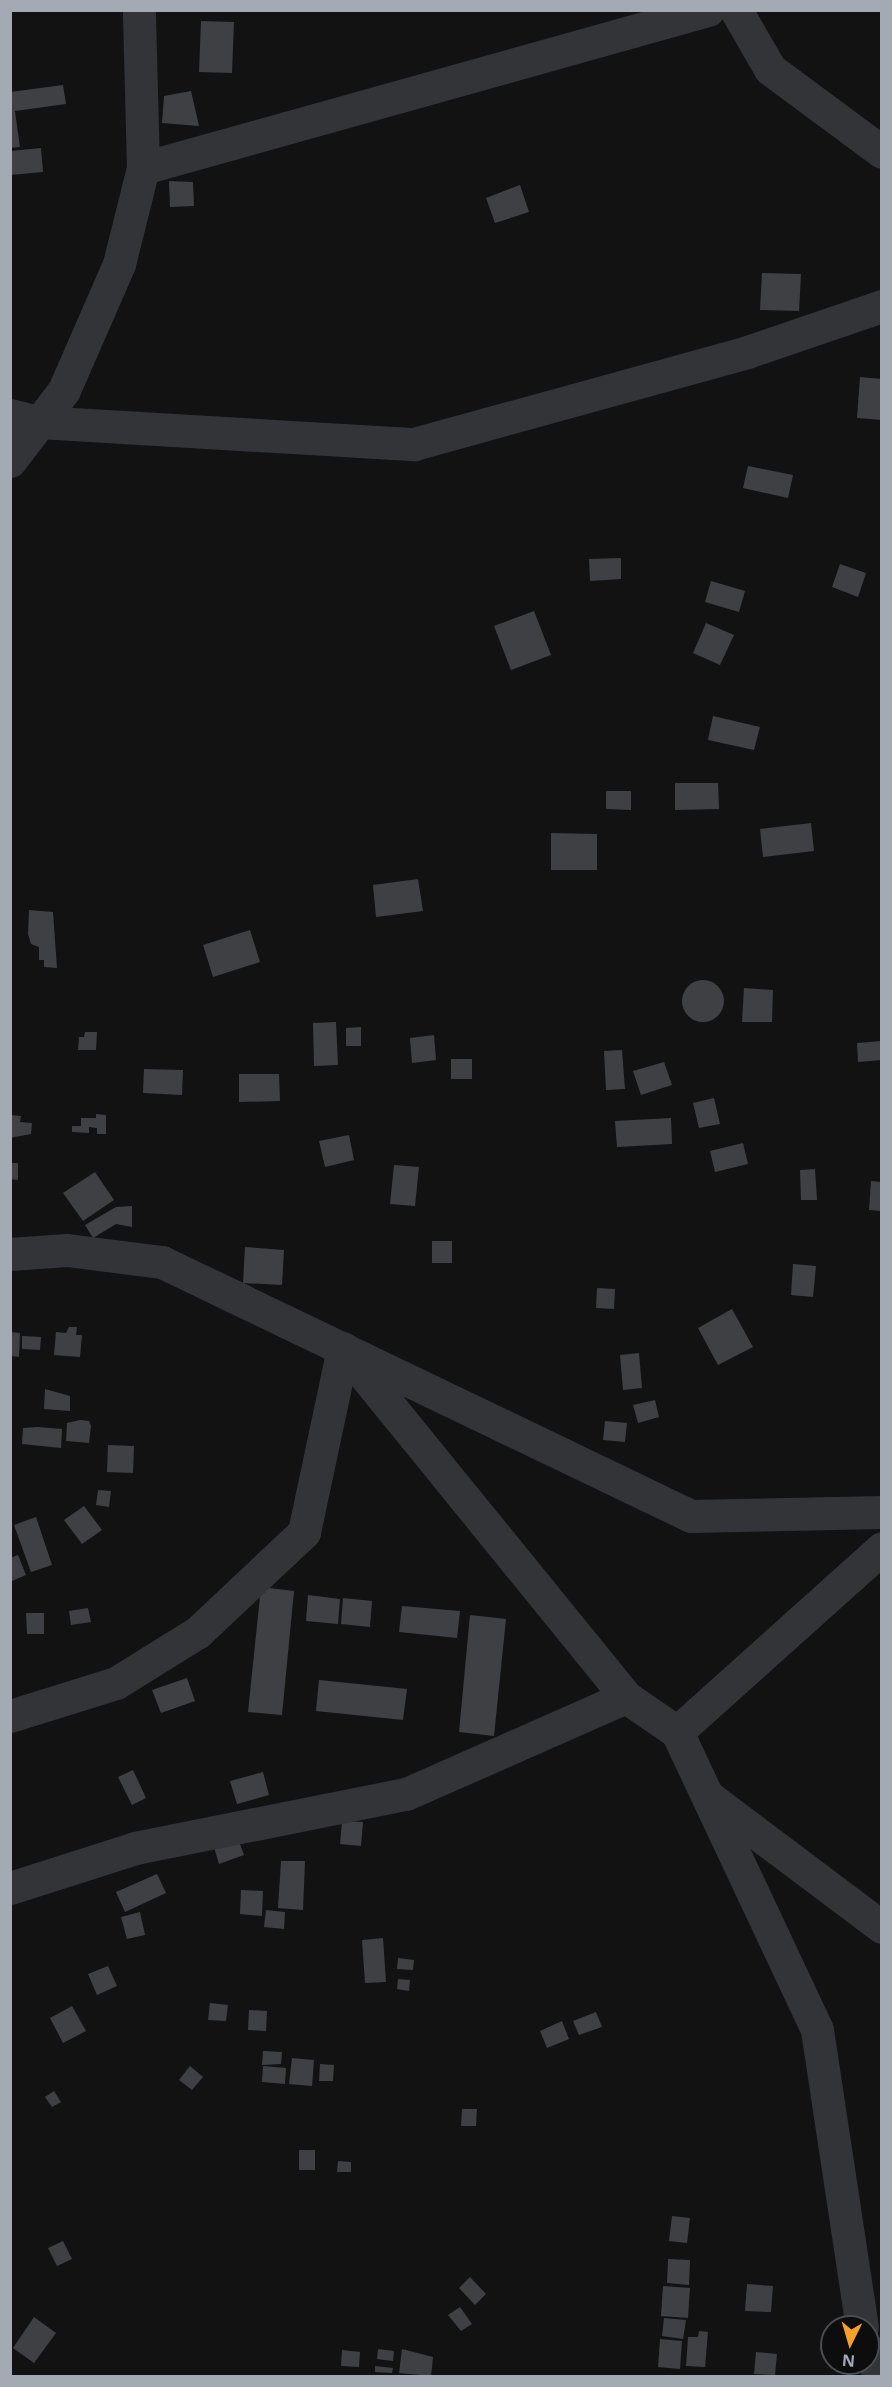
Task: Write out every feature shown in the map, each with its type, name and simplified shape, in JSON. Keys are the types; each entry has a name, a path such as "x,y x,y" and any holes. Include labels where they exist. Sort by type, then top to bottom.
{"street":[{"path":"10,461 25,419 64,390 119,264 143,168 139,10"},
{"path":"143,168 708,10"},
{"path":"736,10 770,69 882,152"},
{"path":"25,419 414,444 747,352 882,306"},
{"path":"10,1254 68,1250 162,1262 691,1516 882,1512"},
{"path":"343,1347 626,1696 677,1732 817,2030 860,2315"},
{"path":"10,1716 116,1683 198,1632 304,1532 343,1347"},
{"path":"677,1732 882,1548"},
{"path":"10,1888 135,1848 406,1794 626,1696"},
{"path":"707,1796 882,1926"}],"building":[{"path":"201,21 234,22 232,73 199,72"},
{"path":"63,85 66,104 15,111 20,147 10,148 10,92"},
{"path":"191,91 199,126 162,123 164,96"},
{"path":"41,148 43,172 10,175 10,151"},
{"path":"169,181 193,182 194,206 170,207"},
{"path":"520,185 529,212 495,223 486,198"},
{"path":"762,273 801,274 799,311 760,310"},
{"path":"860,377 882,379 882,420 857,418"},
{"path":"748,466 793,475 788,498 743,488"},
{"path":"621,558 621,579 590,581 589,559"},
{"path":"840,564 866,573 858,597 832,587"},
{"path":"711,581 745,591 739,612 705,602"},
{"path":"534,611 551,655 511,670 494,626"},
{"path":"706,623 734,635 720,665 693,653"},
{"path":"713,716 760,727 754,750 708,740"},
{"path":"675,783 718,783 719,809 675,810"},
{"path":"606,791 631,791 631,810 606,809"},
{"path":"811,823 814,851 763,857 760,829"},
{"path":"551,833 597,834 597,870 551,870"},
{"path":"418,879 423,911 376,917 373,885"},
{"path":"29,910 53,912 57,968 44,967 44,960 39,960 39,947 31,944 28,934"},
{"path":"250,930 260,962 213,977 203,945"},
{"path":"703,980 718,986 724,1001 718,1016 703,1022 688,1016 682,1001 688,986"},
{"path":"744,988 773,990 772,1022 742,1022"},
{"path":"336,1022 338,1065 314,1066 313,1023"},
{"path":"361,1027 361,1046 346,1046 346,1028"},
{"path":"85,1032 97,1032 96,1050 78,1050 79,1037 84,1037"},
{"path":"434,1035 436,1060 412,1063 410,1038"},
{"path":"882,1041 882,1060 858,1062 857,1043"},
{"path":"622,1050 625,1089 606,1090 604,1051"},
{"path":"451,1059 472,1059 472,1079 451,1079"},
{"path":"664,1062 672,1085 641,1095 633,1071"},
{"path":"144,1069 183,1070 182,1095 143,1093"},
{"path":"239,1074 279,1074 280,1101 239,1102"},
{"path":"714,1098 720,1124 699,1128 693,1103"},
{"path":"96,1114 106,1115 106,1134 97,1134 97,1128 89,1127 89,1133 72,1132 72,1126 81,1126 81,1118 96,1118"},
{"path":"10,1115 21,1116 20,1122 32,1123 31,1134 10,1138"},
{"path":"671,1118 672,1144 617,1147 615,1121"},
{"path":"349,1135 354,1160 325,1167 319,1141"},
{"path":"743,1143 748,1164 715,1172 710,1151"},
{"path":"10,1163 18,1163 18,1180 10,1179"},
{"path":"394,1165 419,1167 415,1206 390,1204"},
{"path":"815,1169 817,1200 801,1200 800,1170"},
{"path":"95,1172 114,1200 83,1221 63,1193"},
{"path":"871,1181 882,1182 882,1211 869,1210"},
{"path":"132,1206 132,1227 116,1224 93,1238 85,1225 116,1207"},
{"path":"432,1241 452,1241 452,1263 432,1263"},
{"path":"245,1247 284,1250 282,1285 243,1283"},
{"path":"793,1264 816,1266 813,1297 791,1295"},
{"path":"597,1288 615,1289 614,1309 596,1308"},
{"path":"732,1309 753,1347 718,1365 698,1328"},
{"path":"69,1327 77,1327 76,1335 82,1335 80,1357 54,1355 56,1332 66,1333"},
{"path":"10,1332 20,1333 19,1357 10,1356"},
{"path":"22,1336 41,1337 40,1350 22,1349"},
{"path":"639,1353 642,1388 623,1390 620,1355"},
{"path":"45,1389 70,1396 70,1411 44,1409"},
{"path":"655,1400 659,1417 638,1423 633,1405"},
{"path":"80,1420 89,1421 91,1426 89,1443 66,1441 67,1423"},
{"path":"605,1421 627,1423 625,1442 603,1440"},
{"path":"23,1428 62,1429 61,1448 22,1444"},
{"path":"108,1445 134,1446 133,1473 107,1472"},
{"path":"98,1490 111,1491 109,1507 96,1505"},
{"path":"84,1506 102,1530 82,1544 64,1520"},
{"path":"36,1517 52,1565 31,1572 14,1525"},
{"path":"18,1555 26,1575 12,1581 10,1558"},
{"path":"261,1587 294,1591 282,1715 248,1712"},
{"path":"308,1595 340,1599 338,1624 306,1621"},
{"path":"343,1598 372,1601 370,1627 341,1624"},
{"path":"402,1606 460,1611 457,1638 399,1632"},
{"path":"88,1608 91,1622 71,1625 69,1611"},
{"path":"26,1613 44,1613 44,1634 27,1634"},
{"path":"470,1615 506,1619 494,1736 459,1732"},
{"path":"187,1678 195,1701 161,1713 152,1690"},
{"path":"319,1680 407,1689 403,1720 316,1711"},
{"path":"133,1770 146,1798 132,1805 118,1777"},
{"path":"263,1772 269,1795 237,1804 230,1781"},
{"path":"342,1821 363,1822 361,1846 340,1844"},
{"path":"238,1839 244,1855 219,1864 214,1847"},
{"path":"281,1861 305,1861 303,1910 278,1908"},
{"path":"157,1874 166,1893 125,1912 116,1892"},
{"path":"241,1890 263,1891 262,1916 240,1914"},
{"path":"266,1910 285,1912 284,1929 264,1927"},
{"path":"140,1912 145,1935 127,1939 121,1917"},
{"path":"383,1938 386,1982 365,1983 362,1940"},
{"path":"398,1958 414,1960 413,1970 397,1969"},
{"path":"108,1966 117,1986 97,1995 88,1974"},
{"path":"398,1979 410,1980 409,1991 397,1989"},
{"path":"210,2003 228,2005 226,2021 208,2020"},
{"path":"72,2006 86,2031 63,2043 50,2018"},
{"path":"249,2010 267,2011 266,2031 248,2030"},
{"path":"596,2012 602,2027 579,2035 573,2021"},
{"path":"562,2021 569,2039 547,2048 540,2031"},
{"path":"263,2051 282,2052 281,2064 262,2065"},
{"path":"292,2058 314,2060 312,2086 289,2084"},
{"path":"320,2064 334,2065 333,2081 319,2081"},
{"path":"190,2066 203,2077 192,2090 179,2080"},
{"path":"263,2066 286,2068 285,2084 262,2082"},
{"path":"54,2091 61,2102 52,2107 45,2097"},
{"path":"462,2109 477,2109 476,2126 461,2126"},
{"path":"299,2150 315,2150 315,2170 299,2170"},
{"path":"338,2161 351,2162 351,2172 337,2172"},
{"path":"672,2216 690,2218 687,2243 669,2241"},
{"path":"63,2241 72,2259 57,2266 48,2248"},
{"path":"668,2259 690,2260 689,2285 667,2283"},
{"path":"470,2277 486,2294 475,2305 459,2288"},
{"path":"747,2284 773,2286 771,2312 745,2311"},
{"path":"663,2286 690,2288 688,2318 661,2316"},
{"path":"460,2307 472,2324 461,2331 448,2315"},
{"path":"34,2317 56,2333 34,2363 13,2348"},
{"path":"664,2318 686,2320 683,2339 662,2336"},
{"path":"699,2331 708,2332 705,2367 686,2366 688,2337 698,2337"},
{"path":"660,2339 682,2341 680,2369 658,2367"},
{"path":"378,2349 394,2351 393,2361 377,2359"},
{"path":"402,2349 433,2357 431,2376 399,2373"},
{"path":"342,2350 360,2352 359,2367 341,2366"},
{"path":"756,2352 777,2354 775,2375 754,2374"},
{"path":"375,2366 393,2368 392,2373 375,2372"}]}
